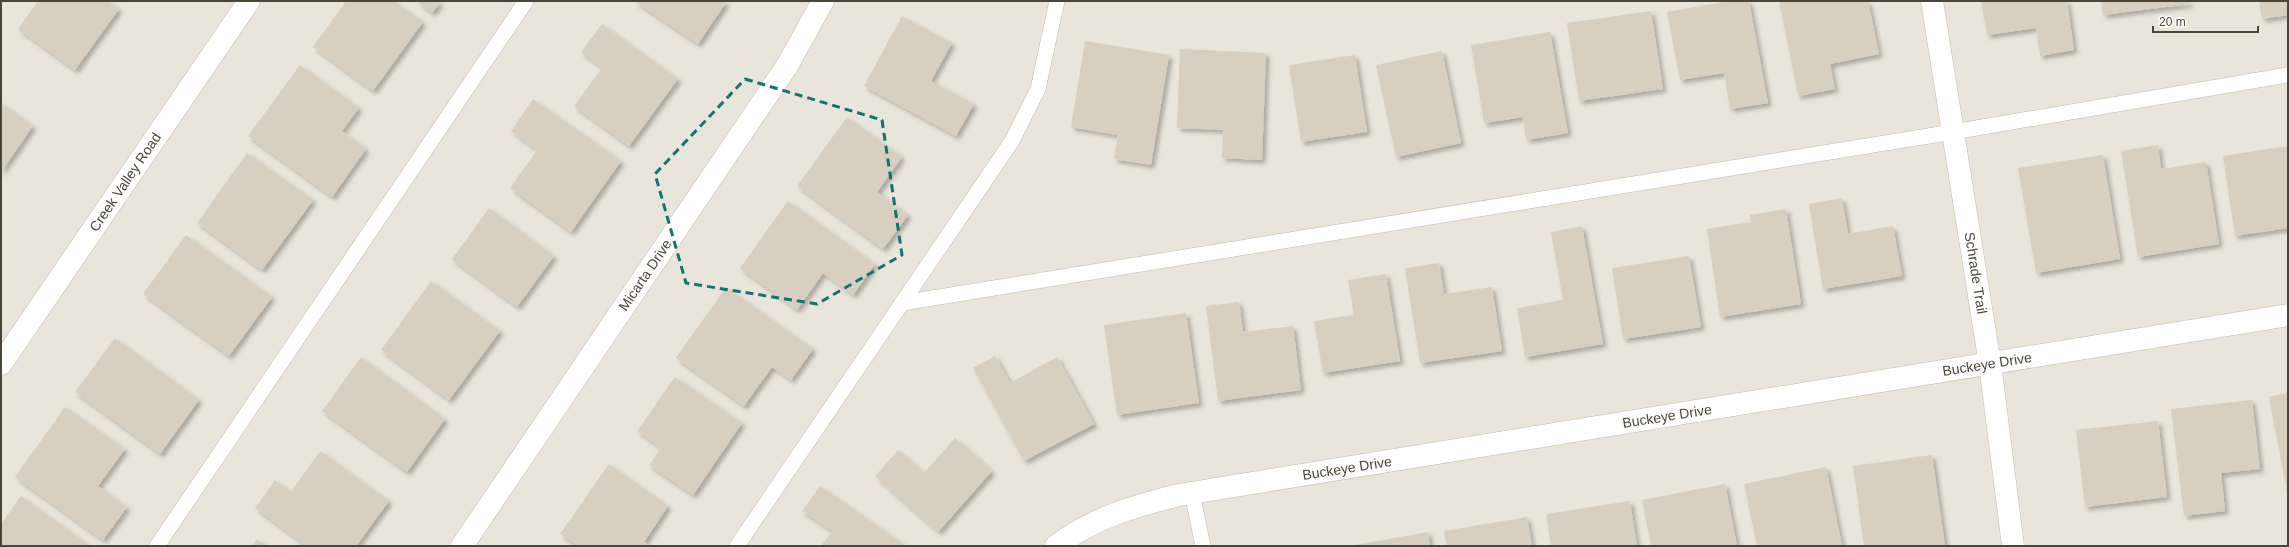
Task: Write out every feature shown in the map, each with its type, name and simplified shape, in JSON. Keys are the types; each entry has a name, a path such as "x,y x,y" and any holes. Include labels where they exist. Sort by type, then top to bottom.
{"street":[{"name":"Creek Valley Road","path":"1,364 249,1"},
{"name":"Micarta Drive","path":"462,546 787,66 824,1"},
{"name":"Schrade Trail","path":"1932,1 1990,364 2013,546"},
{"name":"Buckeye Drive","path":"1056,546 1071,535 1104,518 1136,506 1192,493 2288,315"}],"lane":[{"path":"157,546 526,1"},
{"path":"737,546 1012,141 1038,89 1057,1"},
{"path":"902,303 1953,132 2288,75"},
{"path":"1192,493 1203,546"}],"highlighted area":[{"path":"745,79 882,120 902,255 817,304 686,283 655,174"}],"shaded area":[{"path":"1,1 2288,1 2288,546 1,546"}],"building":[{"path":"38,1 108,1 119,9 75,70 18,29"},
{"path":"346,1 394,1 423,22 373,91 313,47"},
{"path":"416,1 441,1 432,13"},
{"path":"634,1 727,1 698,44"},
{"path":"1729,1 1749,1 1768,103 1730,109 1724,73 1680,80 1667,12"},
{"path":"1779,1 1868,1 1879,54 1830,64 1835,89 1798,96"},
{"path":"1981,1 2067,1 2074,50 2040,56 2036,28 1987,35"},
{"path":"2101,1 2189,1 2190,4 2103,15"},
{"path":"2259,1 2288,1 2288,15 2262,19"},
{"path":"1651,11 1663,89 1579,101 1567,23"},
{"path":"902,16 952,43 931,81 974,104 956,136 864,86"},
{"path":"602,24 678,79 629,146 574,106 602,68 581,52"},
{"path":"1550,32 1568,133 1526,140 1523,117 1484,123 1471,45"},
{"path":"1085,41 1169,55 1151,165 1114,159 1118,135 1071,127"},
{"path":"1180,49 1266,53 1262,160 1222,158 1223,130 1177,128"},
{"path":"1442,51 1461,143 1396,157 1376,65"},
{"path":"1355,55 1367,132 1301,142 1289,65"},
{"path":"300,65 359,108 342,131 366,149 332,197 248,136"},
{"path":"533,99 621,161 571,232 510,188 537,150 511,131"},
{"path":"1,103 33,126 1,172"},
{"path":"847,117 902,157 877,192 908,215 883,249 797,186"},
{"path":"2158,145 2161,169 2206,162 2219,244 2138,257 2121,151"},
{"path":"2288,146 2288,228 2235,236 2223,156"},
{"path":"247,153 313,200 262,270 197,223"},
{"path":"2103,155 2120,259 2036,273 2018,168"},
{"path":"1842,198 1848,234 1893,226 1902,276 1823,289 1809,204"},
{"path":"788,201 875,264 853,295 823,273 797,310 740,268"},
{"path":"489,208 554,256 517,307 452,259"},
{"path":"1786,209 1801,304 1720,317 1707,229 1751,222 1750,215"},
{"path":"1582,226 1603,344 1525,357 1517,308 1563,300 1551,232"},
{"path":"186,235 272,297 229,356 143,294"},
{"path":"1689,256 1701,327 1623,339 1612,268"},
{"path":"1439,263 1444,294 1492,287 1502,351 1420,363 1405,268"},
{"path":"1386,274 1400,361 1323,373 1314,321 1354,315 1348,280"},
{"path":"431,281 500,331 449,400 381,350"},
{"path":"726,287 813,349 791,380 772,367 744,406 676,358"},
{"path":"1239,302 1243,332 1293,326 1301,390 1218,401 1206,306"},
{"path":"1186,313 1199,403 1117,415 1104,325"},
{"path":"115,338 199,400 160,454 75,392"},
{"path":"995,356 1010,383 1057,357 1094,424 1024,461 973,368"},
{"path":"361,357 445,419 407,472 322,411"},
{"path":"675,377 742,423 693,495 649,465 661,448 637,431"},
{"path":"2288,393 2288,492 2287,492 2269,397"},
{"path":"2252,400 2260,469 2221,473 2225,511 2184,516 2171,409"},
{"path":"65,407 125,449 98,486 127,507 103,540 15,477"},
{"path":"2158,421 2167,497 2085,507 2076,430"},
{"path":"955,438 992,471 938,532 875,476 898,450 924,473"},
{"path":"320,451 389,501 356,546 307,546 255,508 275,480 291,492"},
{"path":"1932,455 1945,546 1864,546 1853,466"},
{"path":"609,464 668,506 644,542 650,546 578,546 560,534"},
{"path":"1826,467 1842,546 1757,546 1744,484"},
{"path":"1725,484 1737,546 1651,546 1642,500"},
{"path":"820,486 906,546 821,546 832,531 802,511"},
{"path":"21,496 90,546 1,546 1,524"},
{"path":"1630,501 1637,546 1551,546 1546,514"},
{"path":"1527,517 1532,546 1447,546 1444,531"},
{"path":"1428,532 1430,546 1354,546 1354,545"},
{"path":"257,539 267,546 252,546"}]}
